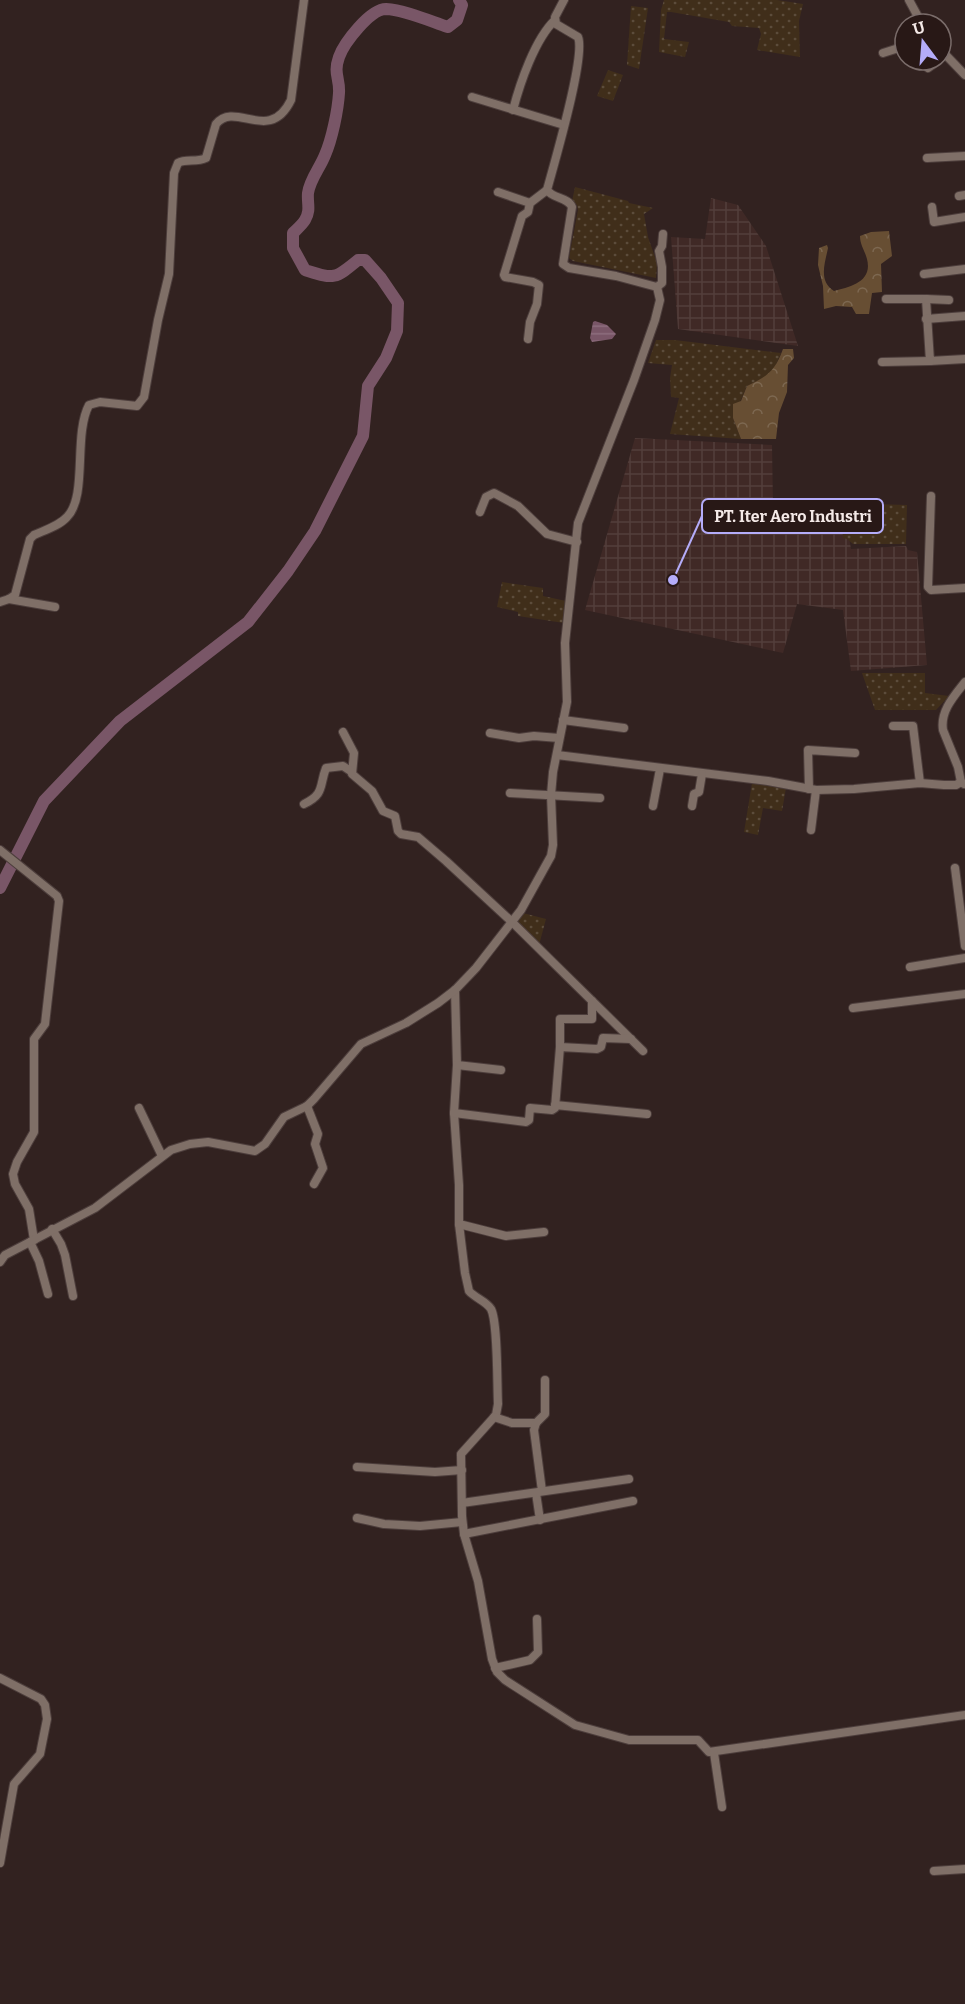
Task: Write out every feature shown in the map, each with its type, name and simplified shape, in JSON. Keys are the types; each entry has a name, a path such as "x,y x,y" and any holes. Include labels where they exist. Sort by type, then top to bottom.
{"street":[{"path":"0,602 15,595 30,539 66,519 75,506 81,430 84,414 89,405 100,402 134,406 140,405 144,398 169,274 174,173 177,163 185,160 198,162 206,158 216,124 220,119 231,116 271,120 280,116 287,108 291,100 304,0"},
{"path":"513,110 535,52 547,28 555,20 564,0"},
{"path":"528,339 530,322 537,304 539,285 504,275 522,216 528,213 531,203 547,190 570,103 580,43 576,35 557,26 555,20"},
{"path":"883,53 893,50"},
{"path":"953,65 965,75"},
{"path":"472,96 564,125"},
{"path":"927,158 965,156"},
{"path":"547,190 552,195 569,202 572,207 564,266 657,287"},
{"path":"498,192 531,203"},
{"path":"932,207 934,222 965,217"},
{"path":"657,287 662,283 659,251 663,234"},
{"path":"924,274 965,269"},
{"path":"0,1262 5,1255 95,1208 162,1155 178,1147 208,1142 255,1151 265,1144 282,1119 307,1106 361,1044 406,1023 455,990 476,968 528,899 550,856 553,845 551,795 556,755 567,702 565,643 578,523 631,389 655,320 660,300 657,287"},
{"path":"926,298 930,361"},
{"path":"886,299 949,300"},
{"path":"926,319 965,316"},
{"path":"882,362 965,359"},
{"path":"480,512 486,497 494,493 518,506 547,534 577,543"},
{"path":"931,496 928,587 931,590 965,588"},
{"path":"9,599 55,607"},
{"path":"556,755 768,781 813,790 920,783 956,785 963,783 942,723 946,708 965,682"},
{"path":"563,720 624,728"},
{"path":"893,726 911,725 913,727 920,783"},
{"path":"343,732 354,753 352,772"},
{"path":"490,733 519,738 534,736 559,738"},
{"path":"812,830 813,790 808,750 855,753"},
{"path":"304,804 315,799 320,793 326,768 343,766 352,772 372,791 383,811 395,816 398,831 401,834 418,837 511,921 643,1051"},
{"path":"653,807 660,768"},
{"path":"692,806 694,794 699,792 702,774"},
{"path":"510,793 600,798"},
{"path":"0,850 57,896 59,901 45,1024 34,1040 34,1132 16,1162 13,1174 15,1184 29,1209 32,1241 48,1294"},
{"path":"955,868 965,946"},
{"path":"910,967 965,958"},
{"path":"455,990 457,1065 454,1113 459,1224 469,1291 492,1312 498,1404 494,1417 463,1452 461,1459 462,1522 478,1581 495,1668 505,1680 575,1725 629,1740 698,1740 708,1752 714,1753 965,1715"},
{"path":"853,1008 965,994"},
{"path":"454,1113 526,1122 529,1120 530,1108 552,1110 555,1105 560,1019 592,1018 592,1000"},
{"path":"560,1047 597,1049 601,1047 603,1038 631,1039"},
{"path":"457,1065 501,1070"},
{"path":"555,1105 647,1114"},
{"path":"307,1106 318,1134 315,1144 324,1168 316,1181"},
{"path":"139,1108 162,1155"},
{"path":"459,1224 506,1236 544,1232"},
{"path":"51,1229 62,1244 73,1296"},
{"path":"540,1520 534,1430 536,1423 546,1412 545,1380"},
{"path":"494,1417 513,1422 536,1423"},
{"path":"357,1467 435,1472 462,1470"},
{"path":"462,1503 629,1479"},
{"path":"464,1534 633,1501"},
{"path":"357,1518 384,1524 420,1526 462,1522"},
{"path":"495,1668 530,1660 538,1652 537,1619"},
{"path":"0,1678 41,1699 45,1705 47,1719 40,1754 14,1784 0,1863"},
{"path":"714,1753 722,1807"},
{"path":"934,1871 965,1869"}],"shaded area":[{"path":"664,0 777,0 803,4 799,21 800,57 757,50 761,34 759,28 732,26 729,22 671,12 667,12 664,39 689,42 685,57 659,52 661,10"},
{"path":"631,6 648,8 639,69 627,65"},
{"path":"608,70 623,75 613,101 597,96"},
{"path":"575,187 653,208 644,214 648,237 657,263 656,278 573,261 569,258 578,210 577,205 572,201"},
{"path":"711,198 738,205 766,246 798,346 678,329 671,237 705,239"},
{"path":"595,321 607,325 616,334 612,339 592,342 590,338"},
{"path":"656,340 675,340 781,353 775,367 767,376 747,386 733,418 741,439 670,434 679,398 671,397 672,365 648,363"},
{"path":"635,438 772,445 773,507 845,513 851,549 906,546 908,550 917,552 927,665 851,671 843,610 797,604 783,653 585,610"},
{"path":"840,503 907,505 906,544 853,544 843,538"},
{"path":"502,582 543,588 543,596 566,601 564,623 518,616 518,612 497,607"},
{"path":"862,673 925,673 925,693 949,696 936,710 875,710"},
{"path":"752,783 786,788 782,811 763,808 758,835 744,832"},
{"path":"523,913 546,919 539,945 516,922"}],"green space":[{"path":"889,231 892,256 881,264 882,292 872,293 869,314 856,314 852,307 836,306 824,309 823,286 818,265 819,248 827,245 828,248 824,277 829,287 834,291 847,288 859,282 867,273 867,259 860,236 871,232"},
{"path":"783,349 793,349 794,358 788,365 787,392 779,413 776,439 741,439 733,418 733,404 741,401 747,386 770,372"}],"waterway":[{"path":"0,888 44,801 120,721 248,622 288,571 315,531 363,436 368,386 386,358 397,331 398,303 365,260 358,260 344,271 328,276 305,270 293,248 293,233 307,216 309,188 325,155 332,133 339,93 337,63 352,36 365,20 380,10 401,11 448,27 457,20 462,5 459,0"}],"place":[{"name":"PT. Iter Aero Industri","path":"673,580"}]}
